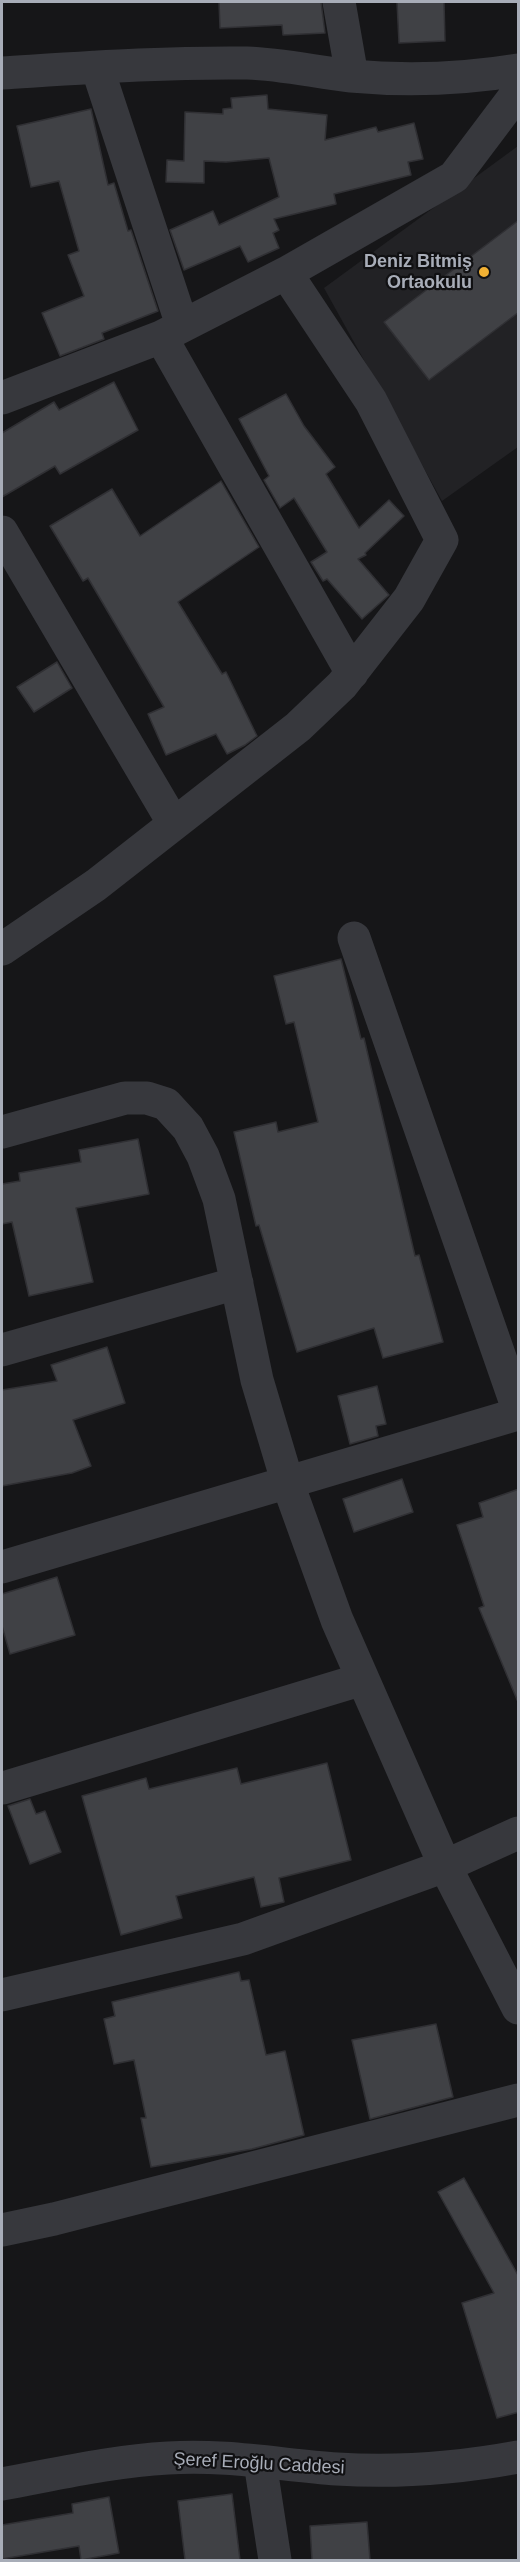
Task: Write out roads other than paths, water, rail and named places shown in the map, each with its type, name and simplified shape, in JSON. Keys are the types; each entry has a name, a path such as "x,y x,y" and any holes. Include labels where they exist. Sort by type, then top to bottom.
{"street":[{"path":"339,2 352,76"},
{"path":"2,73 97,67 249,63 352,76 426,79 519,70"},
{"path":"97,67 171,331 352,673"},
{"path":"2,398 171,331 286,273 454,177 519,92"},
{"path":"2,948 96,885 298,727 342,685 409,599 442,540 370,401 286,273"},
{"path":"2,532 174,824"},
{"path":"354,938 519,1409"},
{"path":"2,1132 125,1098 147,1098 166,1104 188,1128 203,1156 219,1199 257,1380 288,1484 337,1620 445,1866 519,2008"},
{"path":"2,1350 237,1282"},
{"path":"2,1567 519,1414"},
{"path":"3,1788 363,1679"},
{"path":"2,1995 243,1939 445,1866 519,1833"},
{"path":"2,2230 54,2219 519,2100"},
{"name":"Şeref Eroğlu Caddesi","path":"2,2484 169,2457 338,2469 389,2470 438,2468 519,2457"},
{"path":"260,2462 275,2560"}],"place":[{"name":"Deniz Bitmiş Ortaokulu","path":"484,272"}]}
